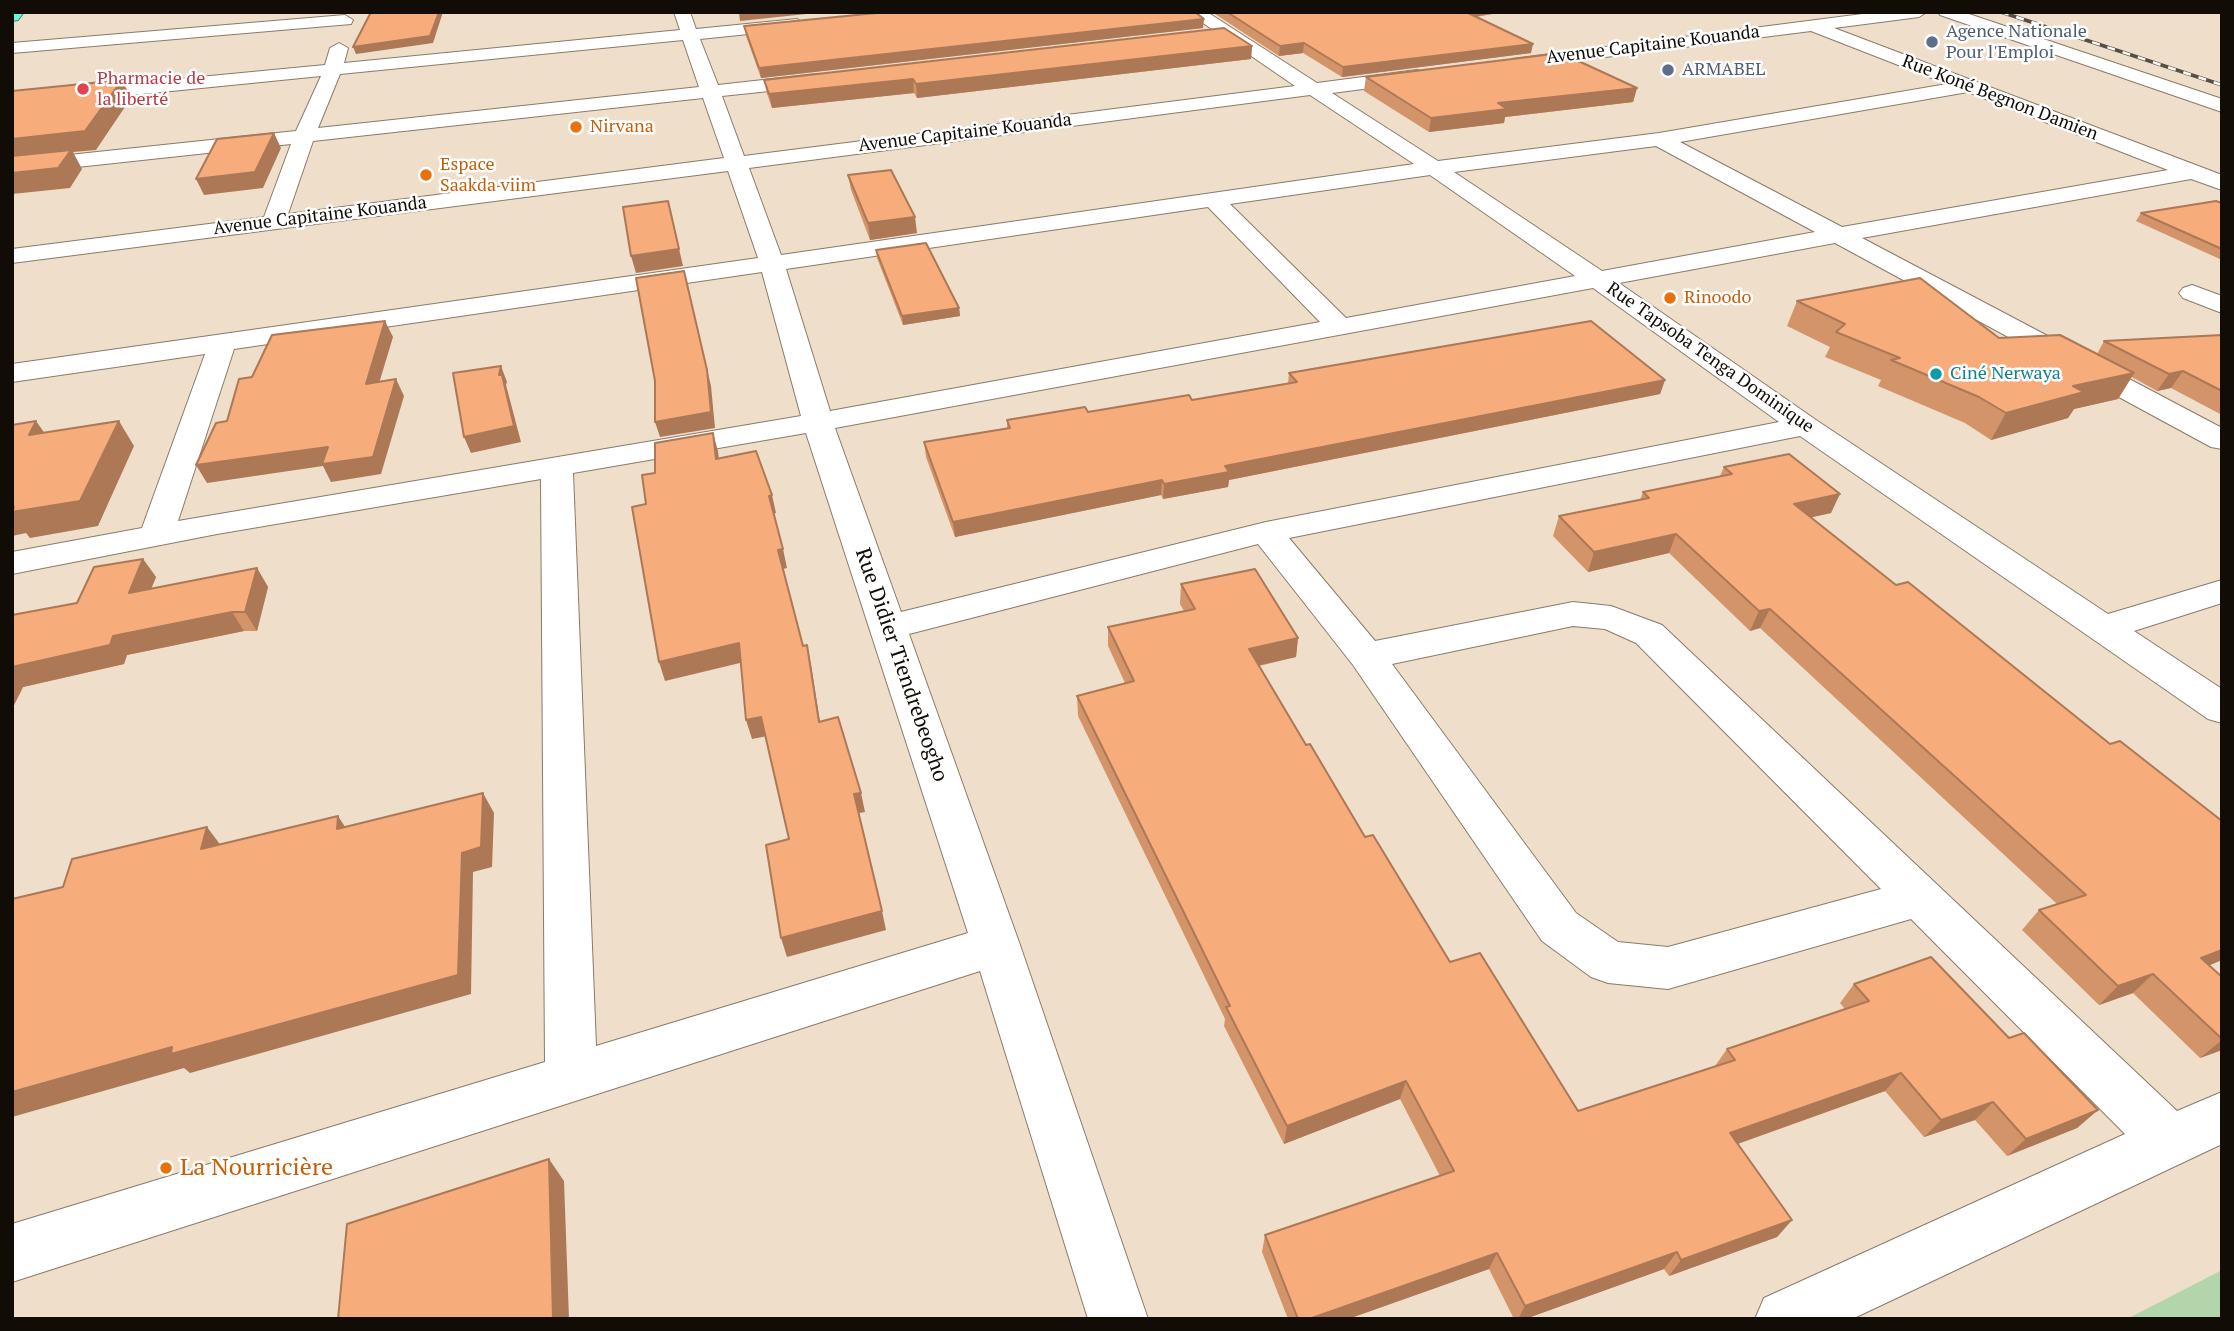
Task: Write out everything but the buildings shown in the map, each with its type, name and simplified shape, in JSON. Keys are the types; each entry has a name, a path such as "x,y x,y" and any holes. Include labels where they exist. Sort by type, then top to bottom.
{"main road":[{"path":"12,16 16,12"}],"street":[{"name":"Rue Koné Begnon Damien","path":"1778,12 2222,183"},
{"name":"Avenue Capitaine Kouanda","path":"1493,66 1919,12"},
{"path":"1945,12 2222,106"},
{"path":"12,48 347,16 334,67 304,137 273,223"},
{"path":"12,101 334,67 685,24 809,22"},
{"name":"Rue Didier Tiendrebeogho","path":"685,24 772,263 818,422 996,946 1118,1319"},
{"name":"Rue Tapsoba Tenga Dominique","path":"1206,27 1312,89 1434,168 1805,426 2222,709"},
{"path":"1815,46 1853,41"},
{"path":"1630,48 1666,63"},
{"path":"1590,54 1611,72"},
{"name":"Avenue Capitaine Kouanda","path":"12,256 1438,73"},
{"path":"12,168 831,78"},
{"path":"1397,78 1426,94"},
{"path":"12,373 1434,168 1658,139 1969,86"},
{"path":"1658,139 2222,440"},
{"path":"12,563 158,534 818,422 1341,328 1833,234 2192,172"},
{"path":"1214,201 1341,328"},
{"path":"2192,293 2222,305"},
{"path":"158,534 222,344"},
{"path":"888,627 1266,533 1805,426"},
{"path":"557,468 571,1078"},
{"path":"1266,533 1366,656 1559,926 1608,962 1668,968 1919,898"},
{"path":"2105,628 2222,591"},
{"path":"1366,656 1573,614 1611,618 1649,634 2170,1141"},
{"path":"12,1253 996,946"},
{"path":"1785,1319 2222,1117"}],"green space":[{"path":"2222,1270 2222,1319 2127,1319"}],"railway":[{"path":"2001,12 2222,85"}],"place":[{"name":"Agence Nationale Pour l'Emploi","path":"1932,42"},
{"name":"ARMABEL","path":"1668,70"},
{"name":"Pharmacie de la liberté","path":"83,89"},
{"name":"Nirvana","path":"576,127"},
{"name":"Espace Saakda viim","path":"426,175"},
{"name":"Rinoodo","path":"1670,298"},
{"name":"Ciné Nerwaya","path":"1936,374"},
{"name":"La Nourricière","path":"166,1168"}]}
